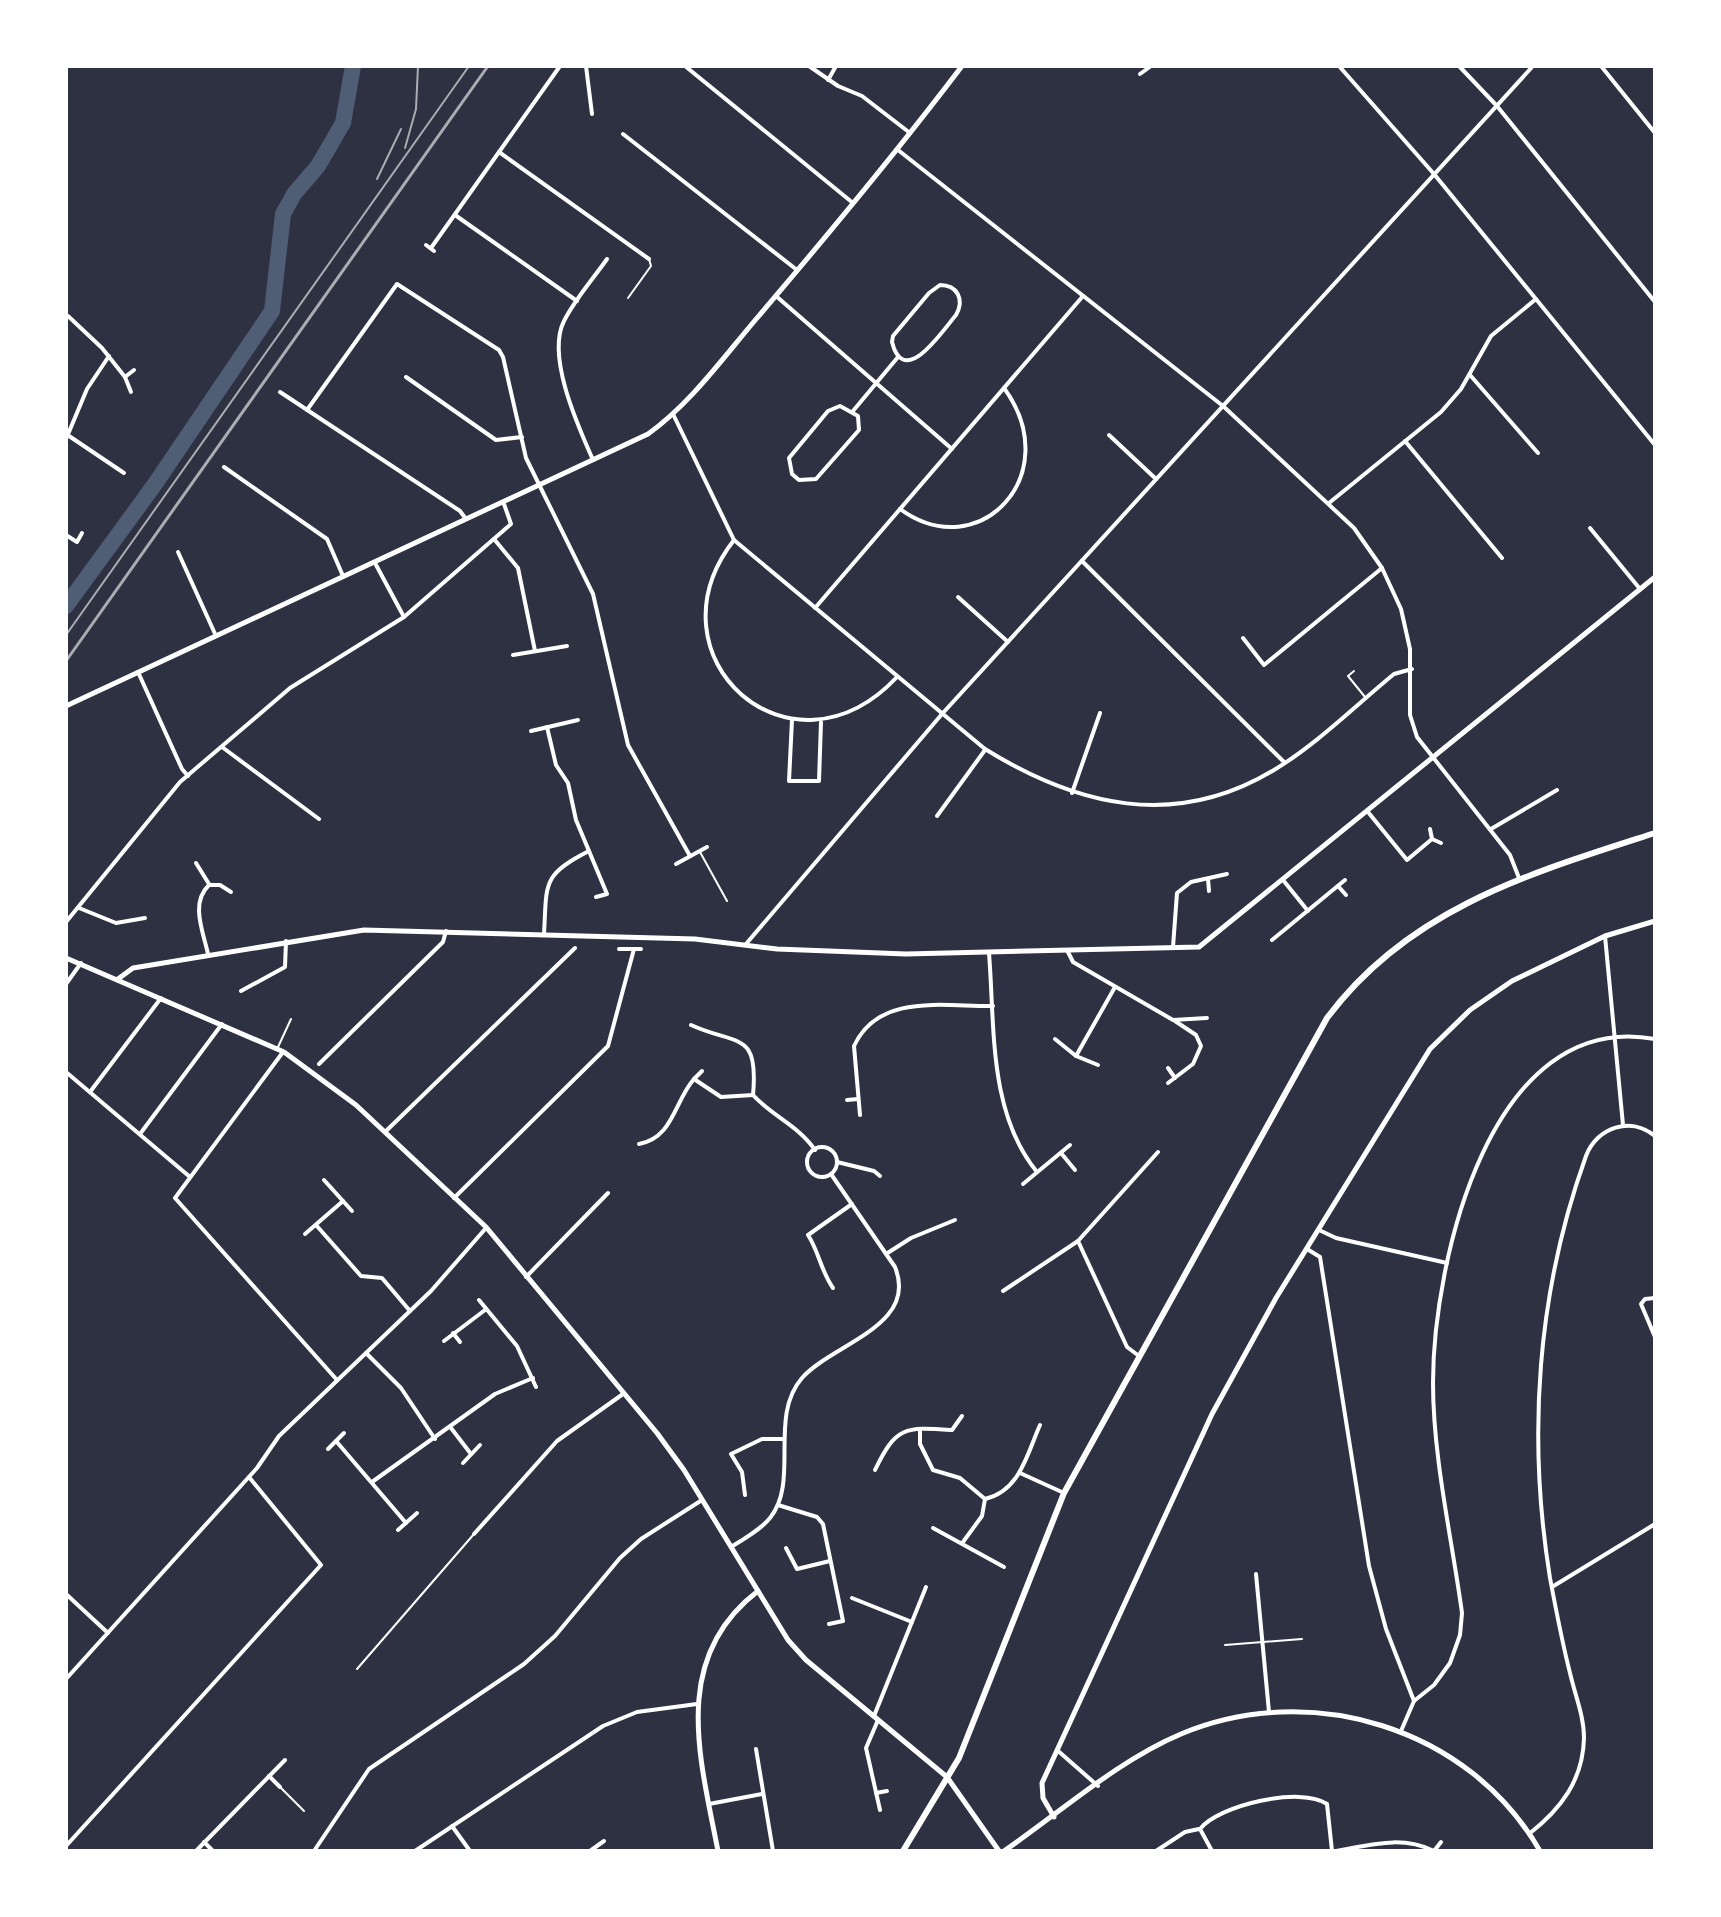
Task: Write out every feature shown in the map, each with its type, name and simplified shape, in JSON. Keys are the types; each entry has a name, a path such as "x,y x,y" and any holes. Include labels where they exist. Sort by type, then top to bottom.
{"main road":[{"path":"903,1851 959,1758 1064,1493 1280,1108 1317,1034 1345,995 1367,972 1459,905 1519,878 1655,833"}],"street":[{"path":"430,248 560,66"},
{"path":"586,66 592,114"},
{"path":"685,66 853,203"},
{"path":"809,66 828,80 862,96 910,133"},
{"path":"828,80 836,66"},
{"path":"66,706 594,462 662,424 776,296 898,150 962,66"},
{"path":"1140,74 1151,66"},
{"path":"1339,66 1434,174 1655,445"},
{"path":"1459,66 1497,106 1655,302"},
{"path":"746,944 942,714 1533,66"},
{"path":"1601,66 1655,133"},
{"path":"623,134 797,270"},
{"path":"898,150 1223,406 1354,528 1382,568 1401,609 1412,669 1410,715 1417,737 1510,855 1519,878"},
{"path":"499,152 649,259"},
{"path":"455,215 577,301"},
{"path":"641,253 647,244"},
{"path":"594,462 573,415 558,336 564,321 607,259"},
{"path":"307,410 397,284 499,350 526,458 543,486 593,594 628,745 690,856"},
{"path":"933,288 953,288 960,300 956,315 919,358 898,357 893,336 933,288"},
{"path":"776,296 952,449"},
{"path":"815,608 1083,296"},
{"path":"1329,503 1441,412 1470,375 1491,336 1536,299"},
{"path":"76,312 67,317 109,356 125,377 131,392"},
{"path":"109,356 87,389 67,438 124,473"},
{"path":"853,411 898,357"},
{"path":"125,377 134,370"},
{"path":"416,383 422,375"},
{"path":"1470,375 1538,453"},
{"path":"406,377 496,440 522,437"},
{"path":"900,509 928,525 949,526 984,518 1010,498 1024,471 1027,437 1023,419 1004,388"},
{"path":"280,392 460,511 467,521"},
{"path":"840,406 853,411 858,416 859,430 822,473 807,482 792,474 789,458 828,411 840,406"},
{"path":"673,414 734,540 985,749 1029,774 1072,793 1126,805 1179,803 1223,793 1285,763 1394,674 1412,669"},
{"path":"1109,435 1156,479"},
{"path":"1405,441 1502,558"},
{"path":"233,473 239,465"},
{"path":"224,467 327,539 344,577"},
{"path":"66,922 188,776 290,688 404,617 511,524 504,504"},
{"path":"1590,528 1640,589"},
{"path":"66,535 77,542 82,533"},
{"path":"494,539 518,568 535,651"},
{"path":"734,540 720,559 709,583 705,609 707,635 716,662 728,681 747,699 792,720 822,721 864,707 897,677"},
{"path":"178,552 216,636"},
{"path":"1082,561 1285,763"},
{"path":"375,563 404,617"},
{"path":"1243,638 1264,665 1382,568"},
{"path":"118,979 133,968 364,930 695,939 777,949 906,954 1190,948 1205,944 1655,577"},
{"path":"958,597 1008,642"},
{"path":"513,655 567,646"},
{"path":"138,672 188,776"},
{"path":"1072,793 1100,713"},
{"path":"531,731 578,720"},
{"path":"792,720 789,781 819,781 822,721"},
{"path":"547,727 556,765 568,783 576,820 607,894 596,897"},
{"path":"222,747 319,819"},
{"path":"937,816 985,749"},
{"path":"1490,829 1557,790"},
{"path":"1368,812 1407,860 1432,839"},
{"path":"1430,829 1432,839"},
{"path":"1432,839 1441,843"},
{"path":"676,864 707,847"},
{"path":"544,934 549,881 561,865 589,851"},
{"path":"196,863 209,885"},
{"path":"1173,949 1173,904 1177,893 1191,882 1227,874"},
{"path":"1208,879 1209,891"},
{"path":"1283,880 1308,911"},
{"path":"1272,940 1345,880"},
{"path":"208,954 198,904 200,893 209,885 220,885 231,892"},
{"path":"1338,886 1346,895"},
{"path":"79,908 116,923 145,918"},
{"path":"1054,1817 1041,1790 1201,1434 1276,1298 1419,1065 1442,1036 1470,1010 1512,981 1605,936 1655,921"},
{"path":"319,1064 443,942 446,931"},
{"path":"1605,936 1623,1126"},
{"path":"241,991 285,967 286,941"},
{"path":"385,1132 575,948"},
{"path":"619,949 641,949"},
{"path":"454,1198 608,1046 634,949"},
{"path":"988,950 1004,1115 1016,1145 1037,1172"},
{"path":"1067,950 1073,962 1196,1035 1201,1046 1193,1064 1168,1083"},
{"path":"66,958 280,1050 323,1079 385,1132 486,1227 657,1433 788,1640 806,1660 947,1777 987,1836 1001,1851 1179,1735 1232,1718 1269,1712 1340,1715 1401,1731 1440,1751 1475,1775 1503,1802 1540,1851"},
{"path":"66,984 82,963"},
{"path":"1076,1056 1115,987"},
{"path":"90,1092 161,998"},
{"path":"860,1115 854,1046 859,1036 889,1011 945,1004 993,1006"},
{"path":"1173,1020 1207,1018"},
{"path":"140,1134 222,1024"},
{"path":"691,1025 710,1034 730,1036 749,1047 755,1065 753,1095 765,1109 797,1129 815,1150"},
{"path":"1401,1731 1414,1701 1434,1685 1450,1663 1460,1635 1462,1613 1433,1386 1434,1343 1447,1263 1462,1207 1489,1144 1528,1081 1567,1050 1615,1037 1655,1039"},
{"path":"1055,1039 1076,1056 1098,1065"},
{"path":"280,1050 175,1198 337,1380"},
{"path":"1168,1068 1175,1078"},
{"path":"639,1144 651,1142 666,1129 680,1095 702,1071"},
{"path":"66,1072 190,1177"},
{"path":"694,1079 721,1097 753,1095"},
{"path":"847,1100 858,1099"},
{"path":"1529,1834 1564,1801 1579,1770 1584,1738 1552,1587 1539,1475 1537,1405 1543,1339 1568,1212 1587,1152 1599,1136 1623,1126 1642,1128 1655,1136"},
{"path":"1023,1184 1070,1145"},
{"path":"837,1162 831,1174 822,1177 810,1171 809,1157 815,1150 827,1148 837,1162 874,1171 880,1176"},
{"path":"1003,1291 1078,1241 1158,1152"},
{"path":"1061,1153 1075,1170"},
{"path":"731,1547 757,1530 778,1505 788,1407 801,1379 892,1312 900,1290 899,1278 886,1254 831,1174"},
{"path":"324,1180 352,1211"},
{"path":"526,1277 608,1193"},
{"path":"305,1234 343,1201"},
{"path":"833,1288 820,1269 816,1247 808,1235 852,1204"},
{"path":"886,1254 911,1238 955,1220"},
{"path":"316,1225 361,1276 382,1278 410,1311"},
{"path":"66,1679 249,1477 279,1436 410,1311 486,1227"},
{"path":"1319,1230 1336,1238 1447,1263"},
{"path":"1078,1241 1127,1347 1139,1356"},
{"path":"1307,1249 1320,1257 1369,1566 1386,1629 1414,1701"},
{"path":"1655,1298 1645,1299 1641,1304 1655,1337"},
{"path":"479,1300 517,1346 536,1387"},
{"path":"444,1341 485,1310"},
{"path":"453,1333 460,1342"},
{"path":"366,1353 401,1388 435,1439"},
{"path":"372,1482 495,1394 533,1378"},
{"path":"474,1534 557,1441 623,1394"},
{"path":"875,1470 890,1440 898,1433 952,1430 962,1416"},
{"path":"985,1499 1006,1492 1020,1473 1040,1425"},
{"path":"451,1428 471,1454"},
{"path":"920,1431 920,1444 933,1470 960,1478 985,1499"},
{"path":"328,1449 344,1433"},
{"path":"745,1495 742,1472 731,1454 762,1439 784,1439"},
{"path":"336,1441 406,1523"},
{"path":"463,1463 480,1445"},
{"path":"1020,1473 1064,1493"},
{"path":"66,1846 321,1565 249,1477"},
{"path":"963,1542 982,1516 985,1499"},
{"path":"314,1851 369,1769 524,1664 555,1636 620,1558 641,1539 702,1500"},
{"path":"778,1505 821,1520 843,1621 829,1624"},
{"path":"398,1530 417,1513"},
{"path":"1552,1587 1655,1524"},
{"path":"933,1528 1004,1567"},
{"path":"786,1548 797,1569 831,1561"},
{"path":"1256,1574 1269,1712"},
{"path":"880,1810 866,1748 926,1587"},
{"path":"718,1851 697,1704 699,1683 715,1638 741,1604 758,1591"},
{"path":"66,1594 108,1633"},
{"path":"852,1598 912,1622"},
{"path":"415,1851 603,1726 637,1712 697,1704"},
{"path":"756,1749 773,1851"},
{"path":"1057,1750 1098,1786"},
{"path":"196,1851 285,1760"},
{"path":"269,1776 280,1787"},
{"path":"876,1793 887,1791"},
{"path":"709,1804 763,1794"},
{"path":"1156,1851 1188,1830 1200,1829 1210,1817 1252,1803 1320,1800 1328,1809 1334,1851 1397,1840 1434,1851 1441,1842"},
{"path":"244,1802 249,1807"},
{"path":"452,1826 470,1851"},
{"path":"1200,1829 1212,1851"},
{"path":"590,1851 604,1841"},
{"path":"204,1842 213,1851"}],"lane":[{"path":"628,298 651,266 649,259"},
{"path":"1354,671 1348,676 1365,697"},
{"path":"700,851 727,901"},
{"path":"280,1050 291,1019"},
{"path":"357,1669 474,1534"},
{"path":"1225,1645 1302,1639"},
{"path":"280,1787 304,1811"}],"waterway":[{"path":"66,606 155,484 272,311 283,214 294,194 318,166 343,123 353,66"}],"tram line":[{"path":"405,148 416,109 418,66"},
{"path":"66,635 469,66"},
{"path":"377,179 401,129"}],"railway":[{"path":"66,661 488,66"}]}
